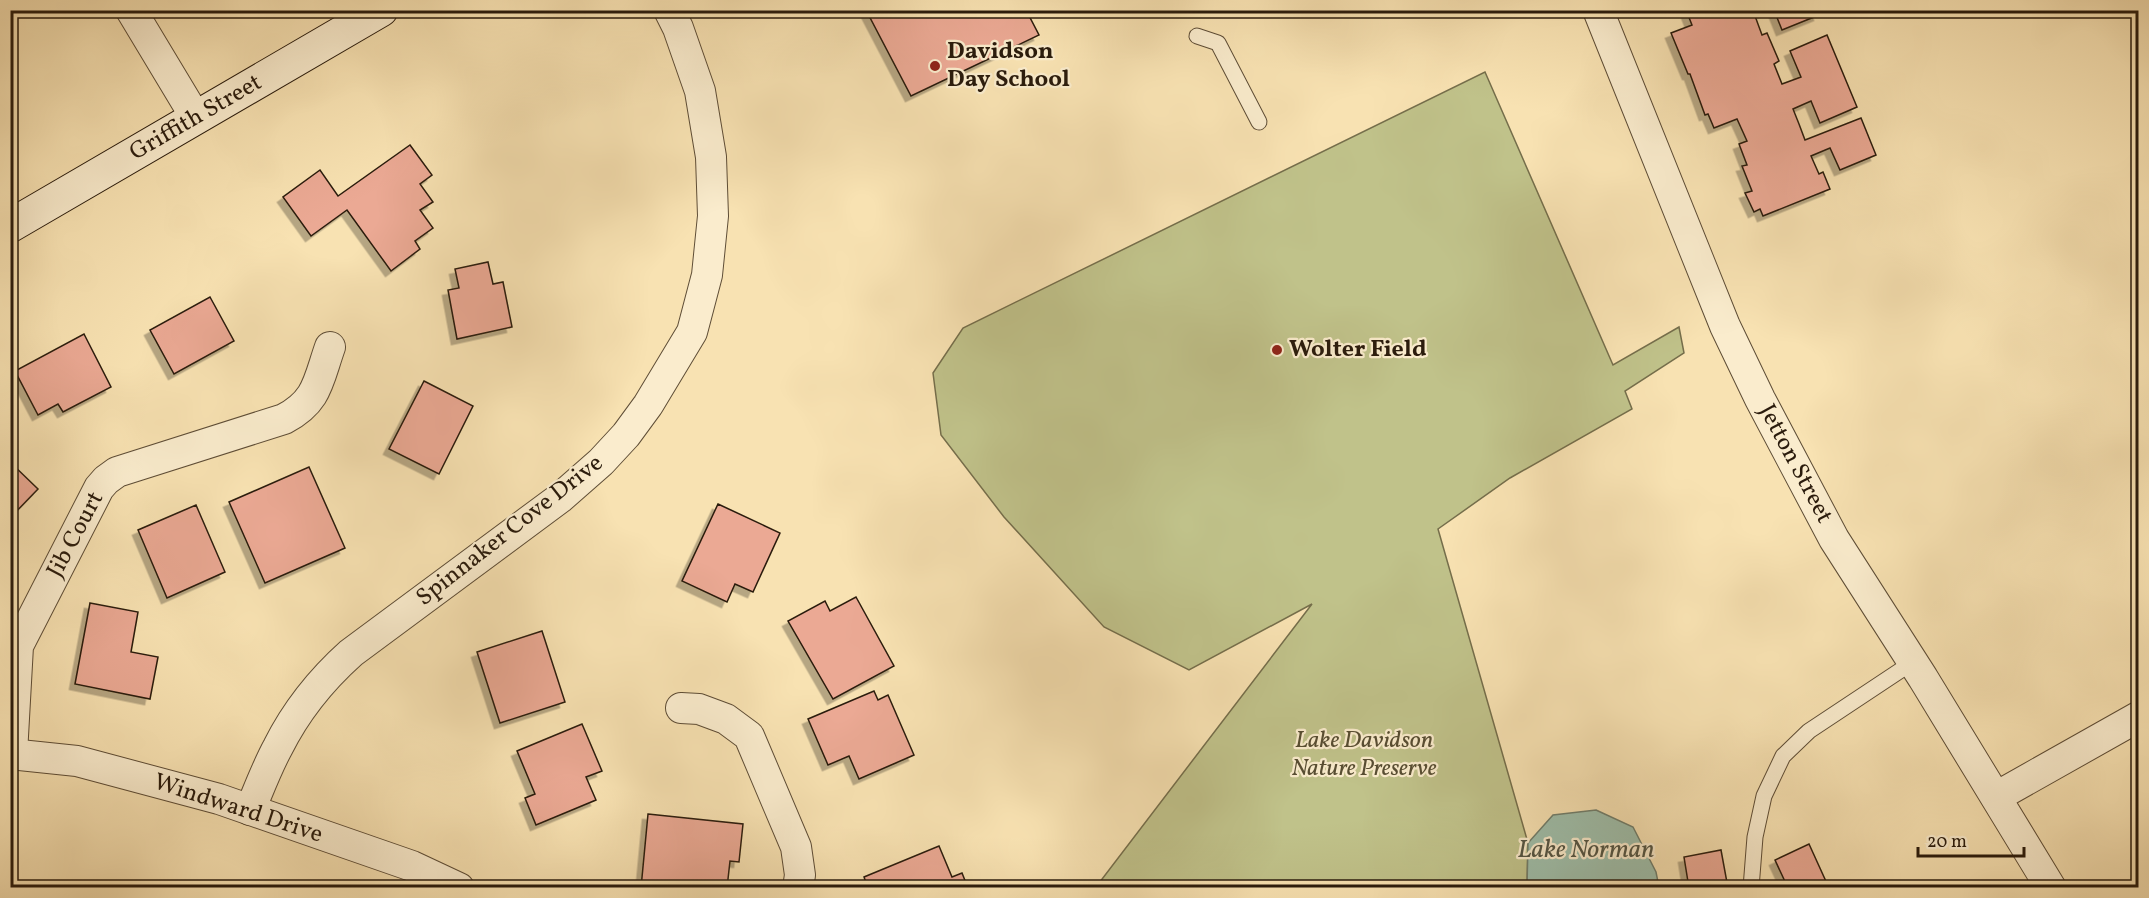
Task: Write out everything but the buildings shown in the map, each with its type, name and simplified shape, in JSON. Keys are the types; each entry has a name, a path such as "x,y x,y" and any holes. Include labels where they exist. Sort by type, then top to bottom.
{"main road":[{"name":"Griffith Street","path":"10,226 381,10"}],"street":[{"path":"131,10 196,118"},
{"name":"Spinnaker Cove Drive","path":"250,810 278,746 307,700 334,668 560,498 602,462 648,405 692,332 708,263 713,216 711,157 700,91 678,28 669,10"},
{"name":"Jetton Street","path":"1598,10 1725,326 1760,399 1834,539 1913,662 2051,888"},
{"name":"Jib Court","path":"11,754 18,646 99,488 117,472 284,419 299,411 315,392 330,347"},
{"path":"681,708 699,710 726,719 748,736 796,847 800,875 798,888"},
{"path":"1996,797 2139,717"},
{"name":"Windward Drive","path":"11,754 77,761 219,799 411,866 459,888"}],"lane":[{"path":"1197,36 1218,43 1259,122"},
{"path":"1751,888 1755,837 1764,796 1783,756 1809,731 1913,662"}],"green space":[{"name":"Wolter Field","path":"1485,72 1613,365 1679,327 1684,353 1625,391 1632,409 1510,478 1438,529 1528,843 1527,887 1096,887 1312,604 1189,670 1104,627 1004,517 941,435 933,373 963,328"}],"water":[{"name":"Lake Norman","path":"1596,810 1633,827 1656,872 1659,887 1527,887 1528,843 1553,815"}],"place":[{"name":"Davidson Day School","path":"935,66"},
{"name":"Wolter Field","path":"1277,350"}],"park label":[{"name":"Lake Davidson Nature Preserve","path":"1364,755"}]}
